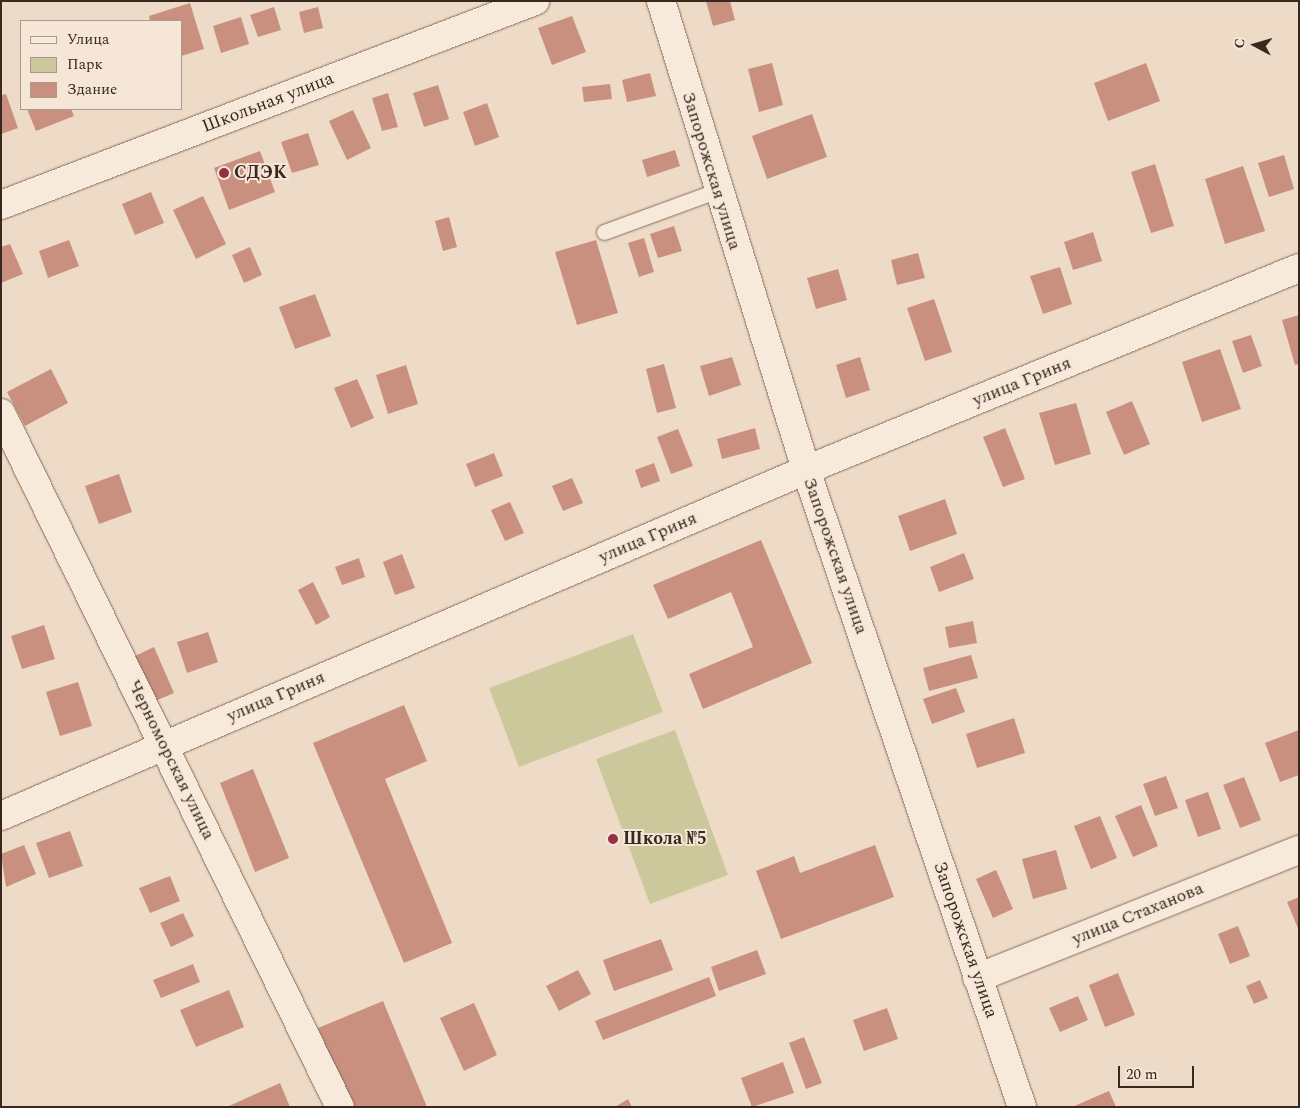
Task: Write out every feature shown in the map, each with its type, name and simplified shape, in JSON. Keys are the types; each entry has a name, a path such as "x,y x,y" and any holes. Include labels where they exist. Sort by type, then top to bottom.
{"street":[{"name":"Школьная улица","path":"1,205 535,1"},
{"name":"Запорожская улица","path":"661,1 716,191 806,470 1022,1107"},
{"name":"улица Гриня","path":"1,816 164,744 806,470 1299,268"},
{"name":"Черноморская улица","path":"1,413 340,1107"},
{"name":"улица Стаханова","path":"977,978 1299,850"}],"lane":[{"path":"604,232 716,191"}],"green space":[{"path":"633,634 663,712 519,767 489,688"},
{"path":"675,730 728,875 650,904 596,759"}],"building":[{"path":"706,1 730,1 735,20 713,26"},
{"path":"190,3 204,49 182,56 182,20 150,20 149,16"},
{"path":"274,7 281,30 258,37 250,15"},
{"path":"318,7 323,28 304,33 299,12"},
{"path":"572,16 586,52 552,65 538,28"},
{"path":"241,17 249,44 221,53 213,26"},
{"path":"772,63 783,105 759,112 748,69"},
{"path":"1146,63 1160,101 1108,121 1094,83"},
{"path":"650,73 656,96 627,102 622,80"},
{"path":"610,84 612,99 584,102 582,87"},
{"path":"438,85 449,119 424,127 413,93"},
{"path":"388,93 398,127 382,131 372,98"},
{"path":"6,94 18,128 1,134 1,95"},
{"path":"487,103 499,137 475,146 463,112"},
{"path":"27,110 71,110 74,116 36,131"},
{"path":"353,110 371,148 347,160 329,121"},
{"path":"812,114 827,157 767,179 752,136"},
{"path":"308,133 319,165 292,173 281,142"},
{"path":"675,150 680,166 647,177 642,160"},
{"path":"260,151 275,192 229,210 214,168"},
{"path":"1284,155 1294,189 1269,197 1258,163"},
{"path":"1155,164 1174,226 1151,233 1131,172"},
{"path":"1243,166 1265,231 1225,244 1205,179"},
{"path":"151,192 164,223 135,235 122,204"},
{"path":"203,196 226,244 196,259 173,210"},
{"path":"449,217 457,247 443,251 435,221"},
{"path":"674,226 682,251 658,258 650,234"},
{"path":"1093,232 1102,261 1073,270 1064,242"},
{"path":"644,238 654,272 639,277 628,243"},
{"path":"69,240 79,266 48,278 39,251"},
{"path":"596,240 618,313 577,325 555,252"},
{"path":"10,244 23,274 1,283 1,247"},
{"path":"250,247 262,275 244,283 232,255"},
{"path":"918,253 925,278 897,285 891,260"},
{"path":"1060,267 1072,304 1043,314 1030,276"},
{"path":"838,269 847,300 816,309 807,278"},
{"path":"315,294 331,336 295,349 279,307"},
{"path":"934,299 952,352 925,361 907,308"},
{"path":"1299,315 1299,364 1295,365 1282,320"},
{"path":"1251,335 1262,366 1243,373 1232,341"},
{"path":"1220,349 1241,409 1202,422 1182,362"},
{"path":"732,357 741,385 709,396 700,366"},
{"path":"860,357 870,390 846,398 836,365"},
{"path":"664,364 676,408 657,413 646,369"},
{"path":"406,365 418,404 388,414 376,375"},
{"path":"51,369 68,403 25,426 7,392"},
{"path":"357,379 374,418 351,428 334,388"},
{"path":"1132,401 1150,444 1124,455 1106,412"},
{"path":"1076,403 1091,454 1055,465 1039,413"},
{"path":"755,428 760,449 722,459 717,439"},
{"path":"1005,428 1025,479 1003,487 983,437"},
{"path":"678,429 693,466 671,474 657,437"},
{"path":"494,453 503,476 475,487 466,464"},
{"path":"654,463 660,481 641,488 635,470"},
{"path":"119,474 132,512 99,524 85,486"},
{"path":"572,478 583,503 563,511 552,486"},
{"path":"945,499 957,534 910,551 898,516"},
{"path":"510,502 524,533 505,541 491,510"},
{"path":"761,540 812,663 703,709 689,674 753,647 731,592 668,619 653,585"},
{"path":"964,553 974,579 939,592 930,567"},
{"path":"402,554 415,588 395,595 383,562"},
{"path":"359,558 365,577 342,585 335,567"},
{"path":"313,582 330,617 316,625 298,590"},
{"path":"973,621 977,643 949,648 945,627"},
{"path":"44,625 55,659 22,669 11,636"},
{"path":"208,632 218,662 187,673 177,642"},
{"path":"154,647 174,693 155,701 135,656"},
{"path":"971,655 978,678 929,691 923,668"},
{"path":"78,682 92,726 60,736 46,692"},
{"path":"956,688 965,712 932,724 923,699"},
{"path":"404,705 427,761 385,779 452,943 404,963 313,743"},
{"path":"1014,718 1025,753 977,768 966,734"},
{"path":"1299,730 1299,775 1280,782 1265,743"},
{"path":"253,769 289,858 255,872 220,783"},
{"path":"1166,776 1178,808 1155,816 1143,784"},
{"path":"1244,777 1261,820 1240,828 1223,785"},
{"path":"1208,792 1221,829 1198,837 1185,800"},
{"path":"1141,805 1158,846 1133,857 1115,816"},
{"path":"1100,816 1117,858 1091,869 1074,826"},
{"path":"70,831 83,866 49,878 36,843"},
{"path":"24,845 36,874 6,887 1,854"},
{"path":"875,845 894,897 781,939 756,871 794,856 800,873"},
{"path":"1056,850 1067,889 1033,899 1022,859"},
{"path":"996,870 1013,909 993,918 976,879"},
{"path":"170,876 180,901 150,913 139,888"},
{"path":"1299,897 1299,931 1287,902"},
{"path":"183,913 194,936 171,947 160,923"},
{"path":"1238,926 1250,956 1230,964 1218,934"},
{"path":"661,939 673,970 614,991 603,960"},
{"path":"757,950 766,974 719,991 711,967"},
{"path":"193,964 200,982 161,998 153,980"},
{"path":"578,970 591,994 559,1011 546,986"},
{"path":"1118,973 1135,1015 1105,1027 1089,985"},
{"path":"709,977 716,996 603,1040 595,1021"},
{"path":"1260,980 1268,998 1254,1004 1246,986"},
{"path":"229,990 244,1027 196,1047 180,1010"},
{"path":"1078,996 1088,1020 1060,1032 1049,1008"},
{"path":"383,1001 427,1107 351,1107 318,1028"},
{"path":"474,1003 497,1055 464,1071 440,1018"},
{"path":"887,1008 898,1039 864,1051 853,1020"},
{"path":"804,1037 822,1083 806,1089 789,1043"},
{"path":"783,1062 794,1093 752,1107 741,1078"},
{"path":"280,1083 290,1107 227,1107"},
{"path":"1109,1091 1116,1107 1072,1107"},
{"path":"628,1099 632,1107 615,1107"}],"place":[{"name":"СДЭК","path":"224,173"},
{"name":"Школа №5","path":"613,839"}]}
